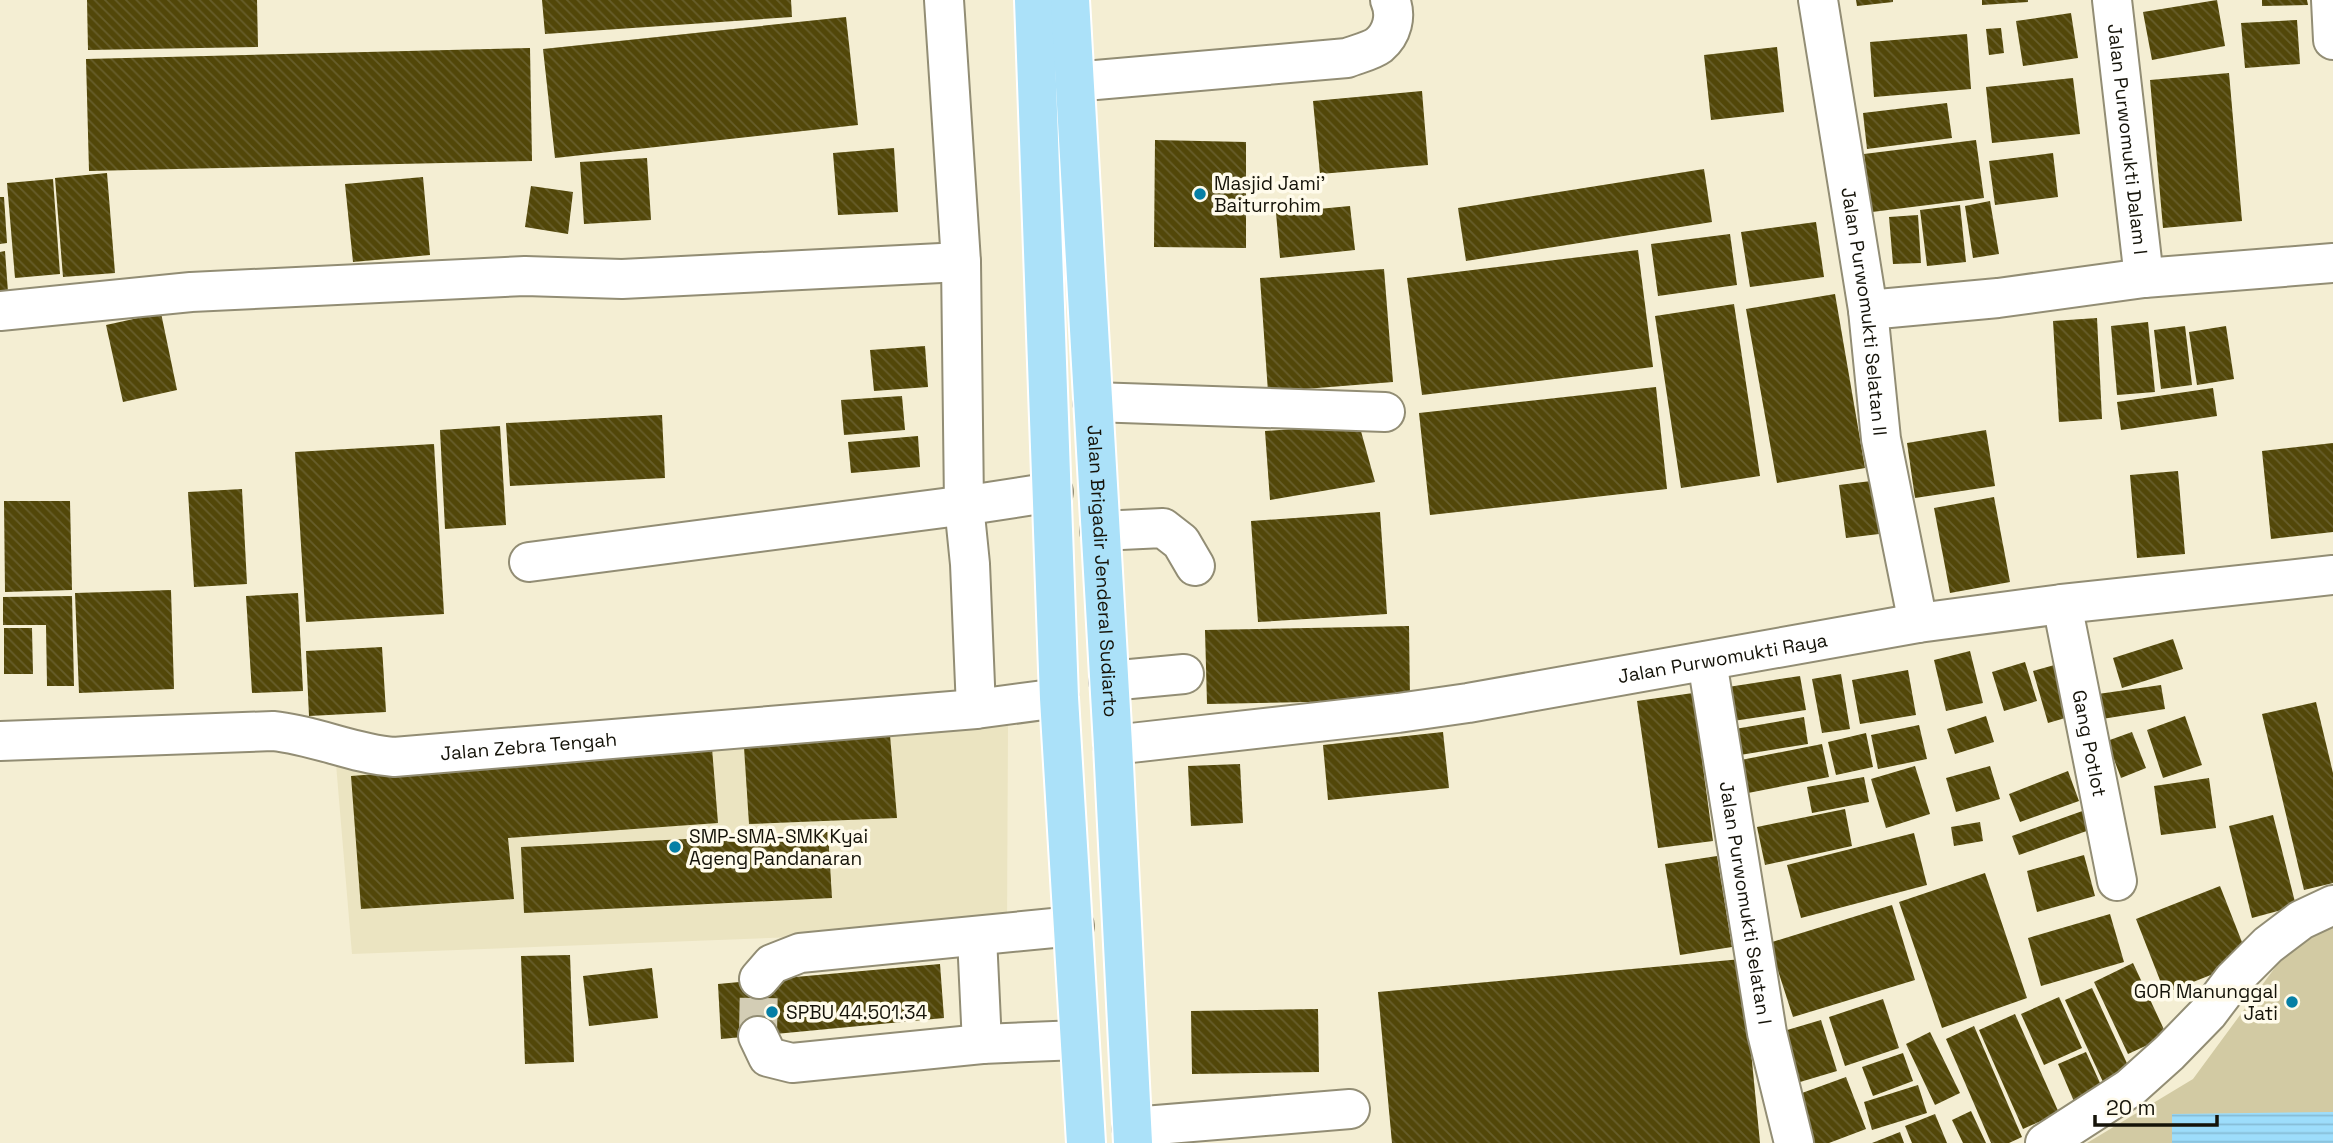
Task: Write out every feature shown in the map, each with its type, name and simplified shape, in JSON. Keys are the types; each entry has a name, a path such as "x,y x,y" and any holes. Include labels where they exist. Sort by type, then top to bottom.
{"main road":[{"path":"1034,0 1042,494 1059,698 1086,1143"},
{"name":"Jalan Brigadir Jenderal Sudiarto","path":"1070,0 1133,1135"}],"street":[{"path":"944,0 973,504 970,564 976,709"},
{"path":"1073,82 1347,58 1378,46 1392,29 1394,8 1390,0"},
{"name":"Jalan Purwomukti Selatan II","path":"1818,0 1868,310 1881,439 1919,623"},
{"name":"Jalan Purwomukti Dalam I","path":"2112,0 2144,278"},
{"path":"2331,0 2333,40"},
{"path":"0,311 205,291 525,276 622,279 961,262"},
{"path":"1868,310 1998,298 2144,278 2333,263"},
{"path":"1093,402 1385,412"},
{"path":"529,562 1042,494"},
{"path":"1100,531 1163,528 1181,542 1195,566"},
{"name":"Jalan Purwomukti Raya","path":"1113,745 1398,713 1919,623 2062,604 2333,575"},
{"name":"Gang Potlot","path":"2062,604 2117,881"},
{"name":"Jalan Purwomukti Selatan I","path":"1707,661 1767,1033 1794,1143"},
{"path":"1109,681 1184,674"},
{"name":"Jalan Zebra Tengah","path":"0,741 273,731 303,735 394,757 976,709 1059,698"},
{"path":"2045,1143 2130,1088 2208,1013 2233,980 2268,945 2301,920 2333,905"},
{"path":"759,979 772,964 800,953 1074,926"},
{"path":"976,937 982,1044"},
{"path":"758,1036 768,1057 792,1063 982,1044 1079,1040"},
{"path":"1133,1135 1350,1109"}],"shaded area":[{"name":"SMP-SMA-SMK Kyai Ageng Pandanaran","path":"1008,726 1007,929 352,954 336,764"},
{"name":"GOR Manunggal Jati","path":"2333,917 2333,1143 2087,1143 2193,1079 2307,924"}],"water":[{"path":"2333,1112 2333,1143 2172,1143 2172,1114"}],"building":[{"path":"87,0 257,0 258,47 88,50"},
{"path":"542,0 791,0 792,17 545,34"},
{"path":"1856,0 1893,0 1893,2 1857,6"},
{"path":"1982,0 2028,0 2028,2 1982,5"},
{"path":"2217,0 2225,46 2152,60 2143,12"},
{"path":"2262,0 2307,0 2308,5 2262,6"},
{"path":"2071,13 2078,58 2023,66 2016,21"},
{"path":"846,17 858,125 555,158 543,49"},
{"path":"2297,20 2300,64 2245,68 2241,23"},
{"path":"2001,28 2004,53 1989,55 1986,29"},
{"path":"1967,34 1971,89 1874,97 1870,42"},
{"path":"1777,47 1784,112 1711,120 1704,55"},
{"path":"530,48 532,161 89,171 86,59"},
{"path":"2229,73 2242,221 2163,228 2150,80"},
{"path":"2073,78 2080,134 1992,143 1986,87"},
{"path":"1422,91 1428,165 1320,174 1313,101"},
{"path":"1947,103 1952,138 1867,149 1863,113"},
{"name":"Masjid Jami' Baiturrohim","path":"1155,140 1246,142 1246,248 1154,247"},
{"path":"1976,140 1984,198 1872,212 1864,154"},
{"path":"894,148 898,212 838,215 833,153"},
{"path":"2053,153 2058,197 1995,205 1989,161"},
{"path":"647,158 651,220 584,224 580,162"},
{"path":"1704,169 1712,222 1466,261 1458,208"},
{"path":"107,173 115,273 63,277 55,178"},
{"path":"423,177 430,255 353,262 345,184"},
{"path":"53,179 60,274 15,278 7,183"},
{"path":"531,186 573,192 568,234 525,227"},
{"path":"0,197 4,197 7,243 0,244"},
{"path":"1990,201 1999,254 1973,258 1965,206"},
{"path":"1960,205 1966,262 1927,266 1920,210"},
{"path":"1350,206 1355,250 1280,258 1276,213"},
{"path":"1918,215 1921,263 1893,264 1889,217"},
{"path":"1816,222 1824,277 1750,287 1741,232"},
{"path":"1730,234 1737,285 1658,296 1651,244"},
{"path":"1638,250 1653,367 1422,395 1407,278"},
{"path":"5,251 9,306 0,307 0,252"},
{"path":"1384,269 1393,382 1268,392 1260,278"},
{"path":"1835,294 1865,468 1777,483 1746,309"},
{"path":"1734,304 1760,476 1681,488 1655,316"},
{"path":"161,313 177,390 123,402 106,325"},
{"path":"2097,318 2102,419 2059,422 2053,321"},
{"path":"2148,322 2155,392 2117,395 2111,326"},
{"path":"2185,326 2192,385 2161,389 2154,330"},
{"path":"2226,326 2234,379 2197,385 2189,332"},
{"path":"925,346 928,387 874,391 870,350"},
{"path":"1656,387 1667,489 1430,515 1419,413"},
{"path":"2213,388 2217,416 2121,430 2117,402"},
{"path":"902,396 905,430 844,435 841,400"},
{"path":"662,415 665,478 510,486 506,423"},
{"path":"1359,424 1375,482 1270,500 1265,431"},
{"path":"500,426 506,525 445,529 440,430"},
{"path":"1986,430 1995,486 1915,498 1907,443"},
{"path":"918,436 920,467 851,473 848,442"},
{"path":"2333,443 2333,532 2271,539 2262,451"},
{"path":"434,444 444,614 306,622 295,452"},
{"path":"2178,471 2185,554 2137,558 2130,475"},
{"path":"1871,481 1879,534 1846,538 1839,485"},
{"path":"242,489 247,584 194,587 188,492"},
{"path":"1994,497 2010,582 1950,593 1934,508"},
{"path":"4,501 70,501 72,590 5,592"},
{"path":"1380,512 1387,614 1258,622 1251,521"},
{"path":"171,590 174,689 79,693 75,593"},
{"path":"298,593 303,691 252,693 246,596"},
{"path":"72,596 74,686 47,686 46,625 3,625 3,597"},
{"path":"1409,626 1410,700 1207,704 1205,630"},
{"path":"4,628 32,628 33,674 4,674"},
{"path":"2173,639 2183,669 2122,688 2113,658"},
{"path":"382,647 386,712 309,716 306,651"},
{"path":"1970,651 1983,703 1946,711 1934,660"},
{"path":"2025,662 2037,701 2004,711 1992,672"},
{"path":"2058,664 2072,716 2048,723 2033,671"},
{"path":"1908,670 1916,715 1860,724 1852,680"},
{"path":"1841,674 1850,729 1822,733 1812,679"},
{"path":"1800,676 1806,710 1733,721 1728,687"},
{"path":"2161,685 2165,709 2102,719 2098,694"},
{"path":"1693,693 1713,841 1658,848 1637,701"},
{"path":"2316,702 2333,773 2333,883 2304,890 2262,714"},
{"path":"1986,716 1994,742 1955,754 1947,729"},
{"path":"2185,716 2202,765 2163,778 2147,730"},
{"path":"1804,717 1808,744 1740,755 1735,729"},
{"path":"1919,725 1927,759 1878,769 1871,735"},
{"path":"1443,732 1449,788 1328,800 1323,745"},
{"path":"2132,732 2146,768 2121,778 2107,741"},
{"path":"1866,733 1873,767 1836,775 1828,742"},
{"path":"890,735 897,818 749,824 744,747"},
{"path":"1822,744 1829,777 1748,793 1741,760"},
{"path":"712,748 718,823 508,838 514,899 361,909 351,776"},
{"path":"1240,764 1243,823 1191,826 1188,766"},
{"path":"1915,766 1930,814 1886,828 1871,779"},
{"path":"1990,766 2000,799 1956,812 1946,778"},
{"path":"2068,771 2079,801 2020,822 2009,794"},
{"path":"1864,777 1869,802 1812,813 1807,787"},
{"path":"2209,778 2216,828 2161,835 2154,786"},
{"path":"1845,809 1852,846 1765,865 1757,827"},
{"path":"2088,809 2095,828 2019,855 2012,836"},
{"path":"2273,815 2296,906 2252,918 2229,826"},
{"path":"1980,822 1983,841 1954,846 1951,827"},
{"path":"828,832 832,898 524,913 521,847"},
{"path":"1914,833 1927,885 1801,918 1787,865"},
{"path":"2084,855 2095,896 2037,912 2027,871"},
{"path":"1717,856 1732,947 1680,955 1665,864"},
{"path":"1985,873 2027,998 1942,1028 1899,902"},
{"path":"2220,886 2249,960 2165,993 2136,919"},
{"path":"1892,905 1915,980 1793,1017 1769,943"},
{"path":"2110,914 2124,962 2041,986 2028,938"},
{"path":"570,955 574,1062 525,1064 521,956"},
{"path":"1742,959 1760,1143 1392,1143 1378,992"},
{"path":"2133,963 2167,1036 2128,1054 2094,982"},
{"path":"940,964 944,1018 721,1039 718,984"},
{"path":"652,968 658,1018 589,1026 583,976"},
{"path":"2092,988 2131,1072 2104,1084 2065,1000"},
{"path":"2059,997 2082,1048 2044,1065 2021,1014"},
{"path":"1883,999 1899,1048 1845,1066 1829,1017"},
{"path":"1318,1009 1319,1072 1192,1074 1191,1011"},
{"path":"2015,1014 2059,1113 2023,1129 1979,1030"},
{"path":"1821,1020 1837,1071 1790,1085 1774,1034"},
{"path":"1974,1026 2022,1137 2009,1143 1991,1143 1946,1039"},
{"path":"1930,1032 1960,1093 1935,1105 1906,1044"},
{"path":"2086,1052 2105,1094 2076,1106 2058,1064"},
{"path":"1903,1053 1913,1081 1873,1096 1862,1067"},
{"path":"1846,1077 1866,1129 1829,1143 1808,1143 1791,1097"},
{"path":"1918,1085 1927,1113 1872,1130 1864,1102"},
{"path":"1971,1111 1986,1143 1963,1143 1952,1120"},
{"path":"1935,1114 1947,1143 1912,1143 1905,1126"},
{"path":"1900,1132 1904,1143 1872,1143"}],"tunnel":[{"path":"758,1036 759,979"}],"place":[{"name":"Masjid Jami' Baiturrohim","path":"1200,194"},
{"name":"SMP-SMA-SMK Kyai Ageng Pandanaran","path":"675,847"},
{"name":"GOR Manunggal Jati","path":"2292,1002"},
{"name":"SPBU 44.501.34","path":"772,1012"}]}
